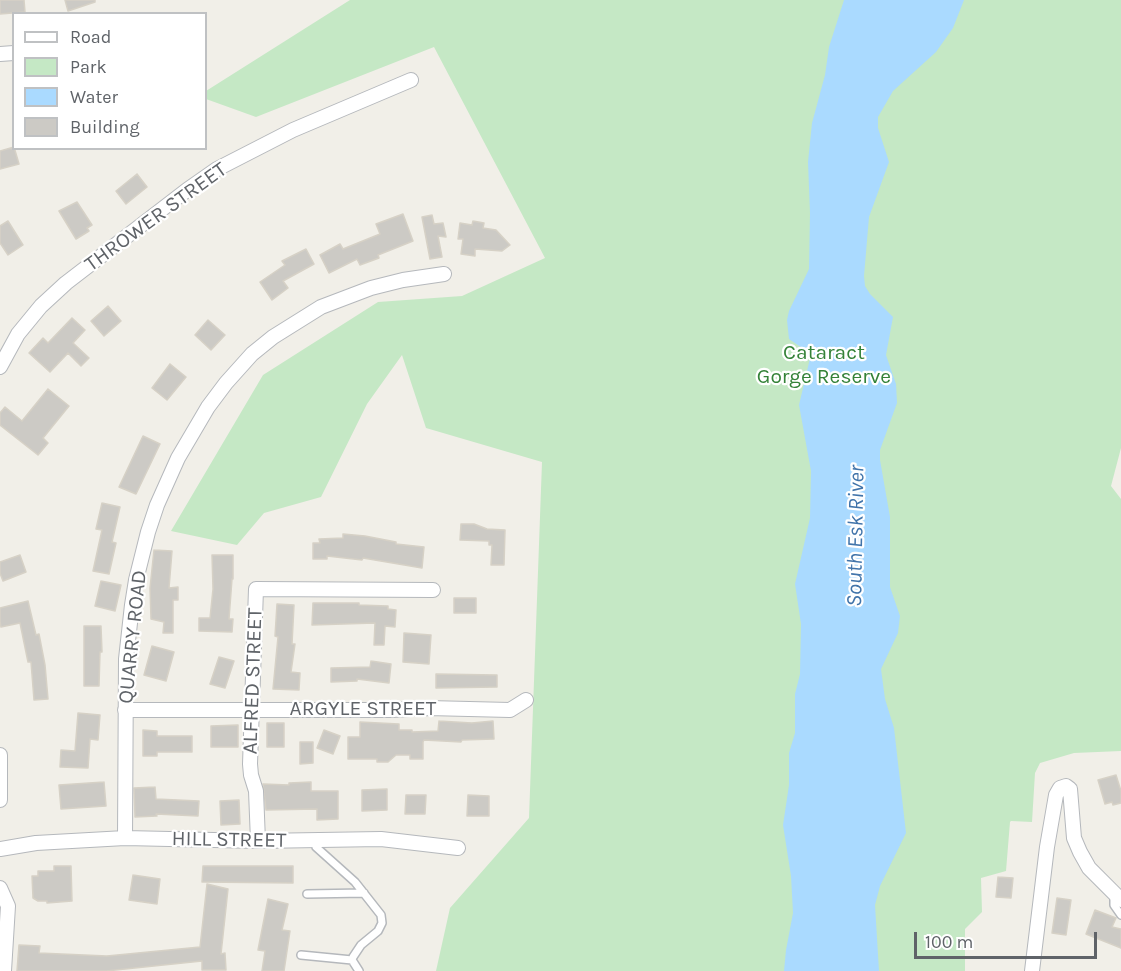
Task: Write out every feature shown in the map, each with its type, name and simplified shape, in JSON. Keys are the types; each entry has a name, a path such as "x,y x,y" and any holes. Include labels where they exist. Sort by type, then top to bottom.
{"street":[{"name":"THROWER STREET","path":"0,367 18,334 41,306 75,276 187,190 217,170 293,130 411,80"},
{"name":"QUARRY ROAD","path":"125,838 126,659 132,605 148,532 157,505 178,458 208,407 226,383 252,354 273,337 321,307 371,288 403,280 444,274"},
{"name":"ALFRED STREET","path":"258,841 256,791 250,764 256,589 433,590"},
{"name":"ARGYLE STREET","path":"125,710 428,708 510,710 526,700"},
{"path":"0,755 0,800"},
{"path":"1032,971 1047,847 1056,795 1060,788 1066,786 1070,789 1074,838 1080,852 1089,868 1118,897"},
{"name":"HILL STREET","path":"0,849 36,843 125,838 258,841 381,839 458,848"},
{"path":"0,888 8,906 4,971"}],"lane":[{"path":"315,840 316,847 340,867 381,915 378,931 356,952 352,960"},
{"path":"307,894 364,893"},
{"path":"1118,897 1114,905 1121,915"},
{"path":"301,955 352,960"},
{"path":"352,960 359,971"}],"green space":[{"name":"Cataract Gorge Reserve","path":"350,0 1121,0 1121,448 1111,486 1121,499 1121,751 1074,753 1040,763 1035,773 1032,822 1010,822 1006,871 981,878 982,912 965,929 965,971 436,971 450,908 529,818 542,462 426,428 402,355 367,404 321,497 264,513 237,545 171,531 263,375 378,302 462,296 545,258 434,47 256,117 207,99 207,90"}],"water":[{"name":"South Esk River","path":"844,0 964,0 953,28 936,52 893,91 878,117 878,128 889,162 869,217 864,276 865,286 870,294 893,317 886,355 896,384 897,403 880,450 880,460 890,517 890,587 900,616 898,633 881,669 885,699 894,728 906,833 880,886 875,905 879,971 784,971 793,913 791,876 783,825 789,785 789,753 795,733 795,694 800,674 801,624 795,584 810,518 811,471 799,405 811,354 789,339 787,320 809,269 808,162 812,123 825,75 829,47"}],"building":[{"path":"0,0 24,0 25,12 0,14"},
{"path":"65,0 95,0 95,2 68,11"},
{"path":"12,148 19,164 0,169 0,151"},
{"path":"137,174 147,187 126,204 116,191"},
{"path":"77,202 92,225 87,228 89,231 76,239 59,211"},
{"path":"403,214 413,241 378,255 379,258 360,265 357,259 329,273 320,255 340,244 343,249 380,234 376,224"},
{"path":"432,215 434,224 443,223 446,237 438,236 442,257 430,259 422,217"},
{"path":"8,221 23,245 8,255 0,243 0,226"},
{"path":"473,221 484,223 483,228 496,230 510,245 502,251 475,249 475,256 461,254 463,239 458,239 460,223 472,225"},
{"path":"306,249 314,264 283,281 288,288 272,300 260,282 285,265 282,261"},
{"path":"108,306 121,321 104,336 91,321"},
{"path":"72,318 85,330 73,343 89,358 81,366 68,353 50,372 29,353 43,338 48,343"},
{"path":"208,320 225,335 211,350 195,335"},
{"path":"170,364 186,377 167,400 152,388"},
{"path":"48,389 69,406 43,438 48,443 38,455 0,425 0,413 5,407 22,421"},
{"path":"143,436 160,444 136,494 119,487"},
{"path":"102,503 120,507 112,542 116,543 109,574 93,571 102,530 96,529"},
{"path":"461,524 505,530 504,565 491,565 492,545 489,545 489,541 460,540"},
{"path":"343,534 424,547 422,568 363,558 362,560 327,556 327,559 313,559 313,543 320,543 319,539 343,538"},
{"path":"154,550 172,551 169,588 178,587 178,600 173,600 173,633 163,633 164,622 151,619 150,588"},
{"path":"20,555 26,572 3,581 0,562"},
{"path":"212,555 233,555 229,619 233,619 232,632 199,631 199,618 210,618 213,589"},
{"path":"101,581 121,585 115,611 95,606"},
{"path":"454,598 476,598 476,613 454,613"},
{"path":"28,601 36,635 39,634 48,699 34,700 31,662 28,662 20,623 1,627 0,608"},
{"path":"313,603 359,603 359,605 388,606 388,609 396,610 395,627 385,626 384,645 374,645 375,623 312,625"},
{"path":"277,604 294,605 292,644 295,644 291,672 300,673 299,690 273,689 278,637 275,636"},
{"path":"84,626 101,626 102,652 100,652 99,686 84,686"},
{"path":"404,633 431,635 429,664 403,662"},
{"path":"152,646 174,652 166,681 144,675"},
{"path":"219,657 234,661 225,688 210,684"},
{"path":"371,661 391,664 389,683 357,679 357,681 331,682 331,668 370,667"},
{"path":"436,674 497,675 497,687 436,688"},
{"path":"78,713 100,715 98,740 90,739 88,768 60,767 61,750 75,751"},
{"path":"439,721 472,723 493,721 494,739 462,740 461,742 424,740 423,759 410,759 410,755 396,755 388,762 377,762 377,759 348,759 348,737 360,737 360,722 399,724 399,730 412,730 412,732 438,731"},
{"path":"267,723 284,723 284,747 267,747"},
{"path":"238,725 238,747 211,747 211,726"},
{"path":"143,730 157,731 157,736 192,736 192,752 157,752 157,756 143,756"},
{"path":"324,730 340,736 333,754 317,748"},
{"path":"300,742 313,742 313,763 300,764"},
{"path":"1116,775 1121,791 1121,803 1105,804 1098,780"},
{"path":"104,782 106,806 61,809 59,785"},
{"path":"311,782 311,791 338,791 338,819 317,820 317,809 266,810 263,784 289,785 289,783"},
{"path":"155,787 156,799 199,801 198,816 156,814 157,816 135,817 134,788"},
{"path":"387,789 387,810 362,811 362,790"},
{"path":"406,795 426,795 425,814 405,814"},
{"path":"468,795 489,796 489,816 467,816"},
{"path":"239,800 240,824 221,825 220,801"},
{"path":"54,866 71,866 72,901 47,903 47,901 38,901 33,898 32,876 38,876 38,871 54,871"},
{"path":"203,866 293,866 293,883 202,882"},
{"path":"133,875 160,879 157,904 129,900"},
{"path":"998,877 1013,878 1011,898 996,897"},
{"path":"207,884 228,889 221,954 225,953 226,970 202,970 202,961 106,971 17,971 19,945 40,946 39,953 107,956 200,947"},
{"path":"1057,898 1071,900 1066,935 1052,933"},
{"path":"268,899 288,904 282,930 290,931 284,971 262,971 265,951 258,950"},
{"path":"1095,910 1116,918 1112,927 1121,929 1121,948 1086,934"}]}
